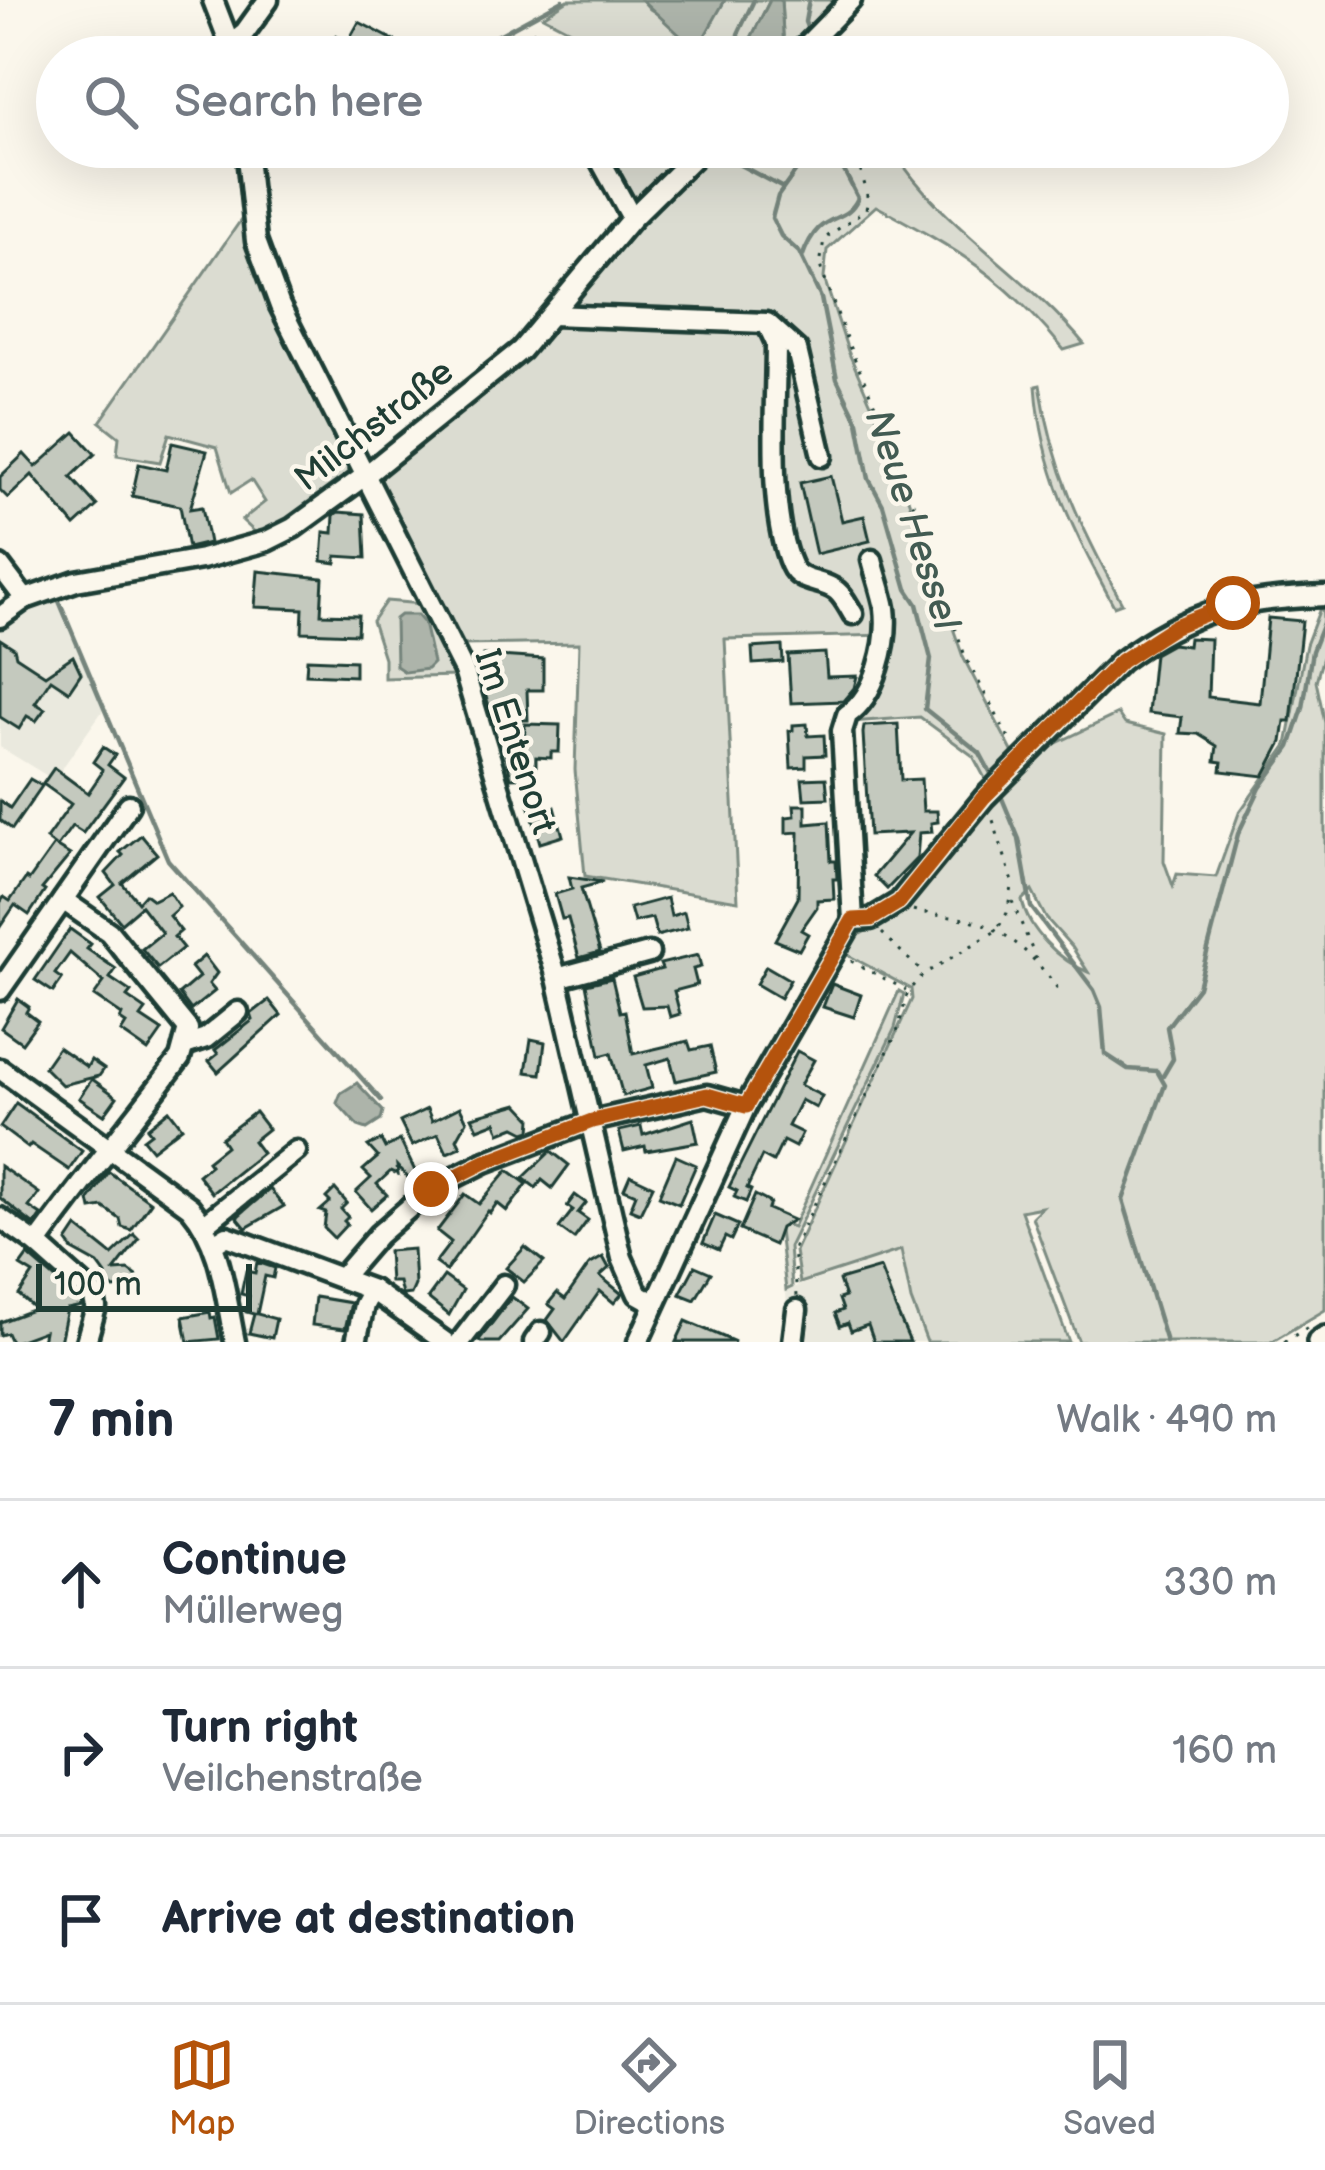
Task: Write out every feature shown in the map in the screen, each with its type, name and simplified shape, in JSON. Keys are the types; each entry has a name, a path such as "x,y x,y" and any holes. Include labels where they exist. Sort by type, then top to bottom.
{"street":[{"path":"212,0 227,36"},
{"path":"242,36 268,0"},
{"path":"817,36 851,0"},
{"name":"Im Entenort","path":"248,168 256,241 280,306 464,671 557,978 622,1258 638,1294 654,1303"},
{"path":"604,168 632,218"},
{"name":"Milchstraße","path":"0,616 25,598 76,581 202,559 267,541 293,528 366,476 521,350 632,218 683,168"},
{"path":"551,315 767,323 797,350 822,456"},
{"path":"767,323 776,343 777,478 791,568 801,578 825,583 841,593 853,614"},
{"path":"862,920 842,731 847,715 860,706 869,690 881,650 886,612 872,560"},
{"path":"0,566 25,598"},
{"path":"638,1342 746,1106 834,952 862,920 899,902 986,796 1121,661 1175,626 1233,603 1325,596"},
{"path":"0,990 129,805"},
{"path":"37,1244 97,1160 180,1058 188,1029 109,932 63,899"},
{"path":"557,978 649,952"},
{"path":"185,1045 206,1038 238,1012"},
{"path":"0,1069 190,1207 205,1224 214,1244 235,1342"},
{"path":"341,1278 378,1235 431,1189 485,1162 592,1121 707,1095 746,1106"},
{"path":"205,1224 296,1150"},
{"path":"0,1218 93,1294 96,1306 86,1342"},
{"path":"214,1244 227,1236 373,1290 445,1342"},
{"path":"460,1342 504,1285"},
{"path":"356,1342 364,1305 373,1290"},
{"path":"793,1342 797,1310"}],"path":[{"path":"858,168 867,193 866,208 824,239 820,266 895,450 965,656 1022,760"},
{"path":"986,796 1012,882 1012,900 1037,963"},
{"path":"797,1310 793,1249 898,1030 908,991 924,974 996,931 1012,900"},
{"path":"899,902 918,912 964,919 996,931 1037,963 1058,989"},
{"path":"862,920 924,974"},
{"path":"834,952 908,991"},
{"path":"1284,1342 1325,1317"}],"shaded area":[{"path":"568,0 642,0 694,36 581,36 543,16"},
{"path":"642,0 725,0 705,36 681,36"},
{"path":"725,0 770,0 752,36 703,36"},
{"path":"770,0 781,0 783,36 752,36"},
{"path":"781,0 842,0 806,36 783,36"},
{"path":"610,168 672,168 633,206"},
{"path":"690,168 906,168 958,226 1036,294 1084,344 1064,350 1021,302 978,267 876,206 827,250 824,278 848,351 892,452 963,657 1015,757 988,784 973,756 920,717 850,722 887,635 725,639 738,901 585,876 575,770 579,643 460,645 380,483 388,465 528,351 636,221"},
{"path":"243,217 273,312 351,462 347,480 282,526 259,536 242,520 265,502 251,480 231,493 217,447 169,434 160,462 117,455 119,437 100,422"},
{"path":"1040,385 1071,499 1122,603 1114,606 1073,527 1053,474 1039,417 1036,386"},
{"path":"54,595 103,710 54,780 0,747 0,624"},
{"path":"386,601 422,604 455,676 384,678 384,658 372,621"},
{"path":"1322,603 1325,650 1316,681 1325,723 1325,1310 1271,1342 1079,1342 1032,1217 1042,1207 1021,1211 1069,1342 927,1342 911,1300 901,1250 800,1283 795,1251 912,999 911,989 844,953 852,939 904,909 986,802 1040,751 1118,714 1125,724 1166,734 1164,861 1173,886 1177,874 1216,877 1239,813 1287,745 1306,645","holes":["1032,891 1046,918 1072,947 1088,972 1056,952 1038,933 1022,900"]},
{"path":"417,615 424,623 433,663 427,669 405,672 396,666 395,619"},
{"path":"899,991 904,994 895,1028 789,1247 792,1287 786,1290 778,1222 793,1227"},
{"path":"357,1083 383,1111 381,1120 367,1129 358,1126 337,1103 341,1093"},
{"path":"901,1251 908,1294 926,1342 788,1342 786,1290"}],"building":[{"path":"359,22 386,36 351,36"},
{"path":"75,432 95,454 71,477 97,506 75,526 32,475 8,498 0,490 0,477 24,454 36,467"},
{"path":"172,443 207,451 190,509 202,507 209,543 188,548 180,506 132,496 139,464 166,470"},
{"path":"831,476 842,521 864,516 870,541 816,554 800,483"},
{"path":"338,512 364,514 366,558 336,556 336,563 322,561 324,532 333,533"},
{"path":"258,571 323,578 321,614 358,615 357,634 302,632 303,609 255,607"},
{"path":"1268,618 1302,621 1291,721 1285,721 1282,742 1264,776 1221,771 1222,762 1215,761 1217,746 1198,734 1180,733 1182,717 1148,713 1154,654 1172,644 1188,646 1189,638 1210,639 1208,697 1260,703"},
{"path":"0,639 45,675 73,656 81,673 69,691 51,679 35,703 45,709 36,721 27,716 19,729 0,717"},
{"path":"782,646 783,662 753,664 752,648"},
{"path":"825,653 827,677 857,676 854,688 843,701 791,703 788,655"},
{"path":"483,655 543,659 543,690 527,690 528,720 493,720 484,689"},
{"path":"307,659 355,661 355,676 306,674"},
{"path":"525,724 560,725 559,752 551,752 551,758 536,757 536,777 511,778 506,755 524,754"},
{"path":"807,724 808,736 824,735 825,755 806,756 806,767 791,768 789,731 793,725"},
{"path":"898,724 901,780 921,779 923,811 937,811 938,822 931,823 932,832 919,833 917,858 887,889 874,876 910,833 869,835 863,733 864,726"},
{"path":"103,747 115,755 108,765 124,777 83,833 72,826 57,847 70,855 42,889 29,915 15,905 0,927 0,903 4,897 10,901 29,880 54,845 46,839 71,804 43,784 54,768 88,793 101,774 102,769 93,762"},
{"path":"826,778 828,798 804,799 802,779"},
{"path":"30,779 42,786 12,829 0,820 0,801 10,808"},
{"path":"539,801 542,810 555,807 563,836 540,843 529,804"},
{"path":"794,805 806,805 806,824 829,822 837,879 833,879 834,899 817,900 801,930 808,934 799,950 775,940 798,898 799,832 786,833 786,817 795,816"},
{"path":"141,835 157,854 122,883 138,902 145,894 153,900 169,892 179,907 169,916 181,931 174,937 183,948 158,968 142,949 162,933 141,906 121,923 100,897 115,885 106,873 123,855 120,852"},
{"path":"569,877 603,882 581,888 600,952 579,958 568,918 562,919 555,894 572,889"},
{"path":"667,898 671,916 684,912 688,928 657,936 652,918 634,922 630,908"},
{"path":"70,929 91,944 87,949 116,969 110,978 146,1010 141,1017 162,1031 148,1051 121,1032 126,1024 120,1020 122,1015 94,996 104,982 70,953 55,974 62,979 53,992 35,980"},
{"path":"698,955 701,967 693,969 697,985 674,991 680,1014 670,1017 667,1006 642,1007 633,977 662,969 660,964"},
{"path":"204,956 217,973 209,984 215,991 191,1010 179,994 199,977 191,967"},
{"path":"766,966 790,980 780,998 756,984"},
{"path":"612,978 620,1012 625,1011 633,1054 688,1041 691,1050 710,1046 716,1072 676,1081 670,1058 646,1065 652,1088 623,1096 611,1053 600,1056 586,984"},
{"path":"832,984 861,995 854,1017 823,1007"},
{"path":"18,999 38,1021 22,1043 1,1028"},
{"path":"269,1000 281,1015 218,1072 209,1061 218,1054 215,1050 253,1020 251,1014"},
{"path":"531,1039 545,1042 541,1074 526,1072"},
{"path":"58,1047 87,1067 91,1060 104,1069 99,1076 62,1085 44,1067"},
{"path":"797,1051 814,1060 800,1085 822,1096 816,1108 801,1100 788,1126 802,1133 795,1147 783,1141 773,1162 762,1156 747,1188 751,1190 746,1202 734,1197 737,1191 729,1187"},
{"path":"92,1079 117,1097 104,1115 79,1098"},
{"path":"16,1103 82,1151 69,1170 0,1127"},
{"path":"518,1104 532,1119 531,1130 515,1127 500,1133 496,1122 478,1129 472,1117"},
{"path":"460,1107 467,1121 457,1139 461,1147 447,1153 438,1134 412,1146 400,1122 427,1109 432,1121"},
{"path":"169,1110 182,1127 152,1150 143,1139 151,1133 147,1128"},
{"path":"255,1112 268,1129 253,1141 262,1153 212,1193 198,1175 226,1146 221,1138"},
{"path":"693,1119 698,1142 624,1151 619,1131 641,1126 643,1135"},
{"path":"381,1140 385,1148 400,1140 420,1181 415,1185 397,1166 398,1174 391,1171 377,1184 387,1195 371,1209 356,1192 371,1178 363,1170 378,1157 368,1146"},
{"path":"551,1151 569,1165 552,1188 542,1180 536,1188 523,1178"},
{"path":"676,1156 696,1165 679,1204 659,1196"},
{"path":"0,1166 39,1193 29,1207 41,1215 34,1225 0,1198"},
{"path":"508,1170 527,1184 507,1211 497,1203 488,1211 446,1271 435,1263 451,1242 437,1231 465,1194 479,1204"},
{"path":"109,1172 151,1202 131,1230 103,1207 91,1209 89,1200"},
{"path":"630,1175 653,1186 640,1213 630,1209 636,1194 624,1189"},
{"path":"270,1189 284,1206 246,1228 237,1217"},
{"path":"335,1189 347,1203 341,1209 348,1217 334,1238 324,1228 326,1213 320,1211"},
{"path":"575,1195 586,1203 578,1213 588,1220 574,1239 559,1228 573,1210 567,1206"},
{"path":"755,1195 770,1203 768,1209 793,1220 780,1228 774,1245 740,1230"},
{"path":"715,1215 738,1225 719,1250 703,1243"},
{"path":"77,1227 112,1255 134,1234 139,1239 114,1271 129,1270 137,1276 132,1287 114,1289 102,1279 106,1275 98,1264 73,1250 67,1242"},
{"path":"525,1247 544,1262 524,1282 506,1268"},
{"path":"413,1249 415,1285 411,1294 402,1295 399,1282 390,1282 388,1251"},
{"path":"28,1255 81,1301 82,1306 67,1309 60,1342 42,1342 44,1331 15,1342 7,1333 0,1335 0,1322 35,1309 19,1295 33,1274 20,1266"},
{"path":"603,1257 609,1268 600,1276 622,1294 614,1303 600,1291 564,1342 547,1320 555,1309 548,1304 557,1293 565,1299 589,1265"},
{"path":"257,1262 275,1268 273,1278 265,1276 257,1314 276,1319 272,1338 249,1333 254,1314 246,1312 249,1296 241,1294 246,1271 255,1273"},
{"path":"695,1266 711,1273 695,1300 680,1294"},
{"path":"880,1268 910,1342 874,1342 868,1325 851,1331 848,1323 840,1326 835,1313 843,1310 839,1299 845,1297 839,1280"},
{"path":"444,1276 463,1290 449,1315 428,1298"},
{"path":"315,1297 351,1303 345,1329 312,1325"},
{"path":"512,1297 528,1309 499,1342 481,1342 479,1340"},
{"path":"210,1312 219,1339 188,1342 183,1317"},
{"path":"686,1321 735,1342 676,1342"}],"waterway":[{"path":"497,36 563,0"},
{"path":"738,36 754,0"},
{"name":"Neue Hessel","path":"809,0 805,22 810,35"},
{"path":"746,168 783,188"},
{"name":"Neue Hessel","path":"798,168 778,196 772,218 781,236 799,252 821,298 837,379 858,422 869,479 883,505 907,589 917,604 931,659 925,709 980,753 995,781"},
{"name":"Neue Hessel","path":"802,258 816,231 846,213 858,198 843,168"},
{"path":"0,582 7,590"},
{"path":"56,594 168,860 381,1100"},
{"path":"1163,1076 1173,1059 1167,1027 1198,987 1238,834 1260,788 1290,747 1303,708 1312,651 1325,618"},
{"name":"Neue Hessel","path":"999,791 1019,839 1031,907 1094,990 1101,1007 1105,1054 1128,1069 1157,1071 1165,1085 1123,1200 1166,1342"}],"route":[{"path":"431,1189 485,1162 592,1121 707,1095 746,1106 853,920 871,919 899,902 983,798 1121,661 1175,626 1233,603"}]}
